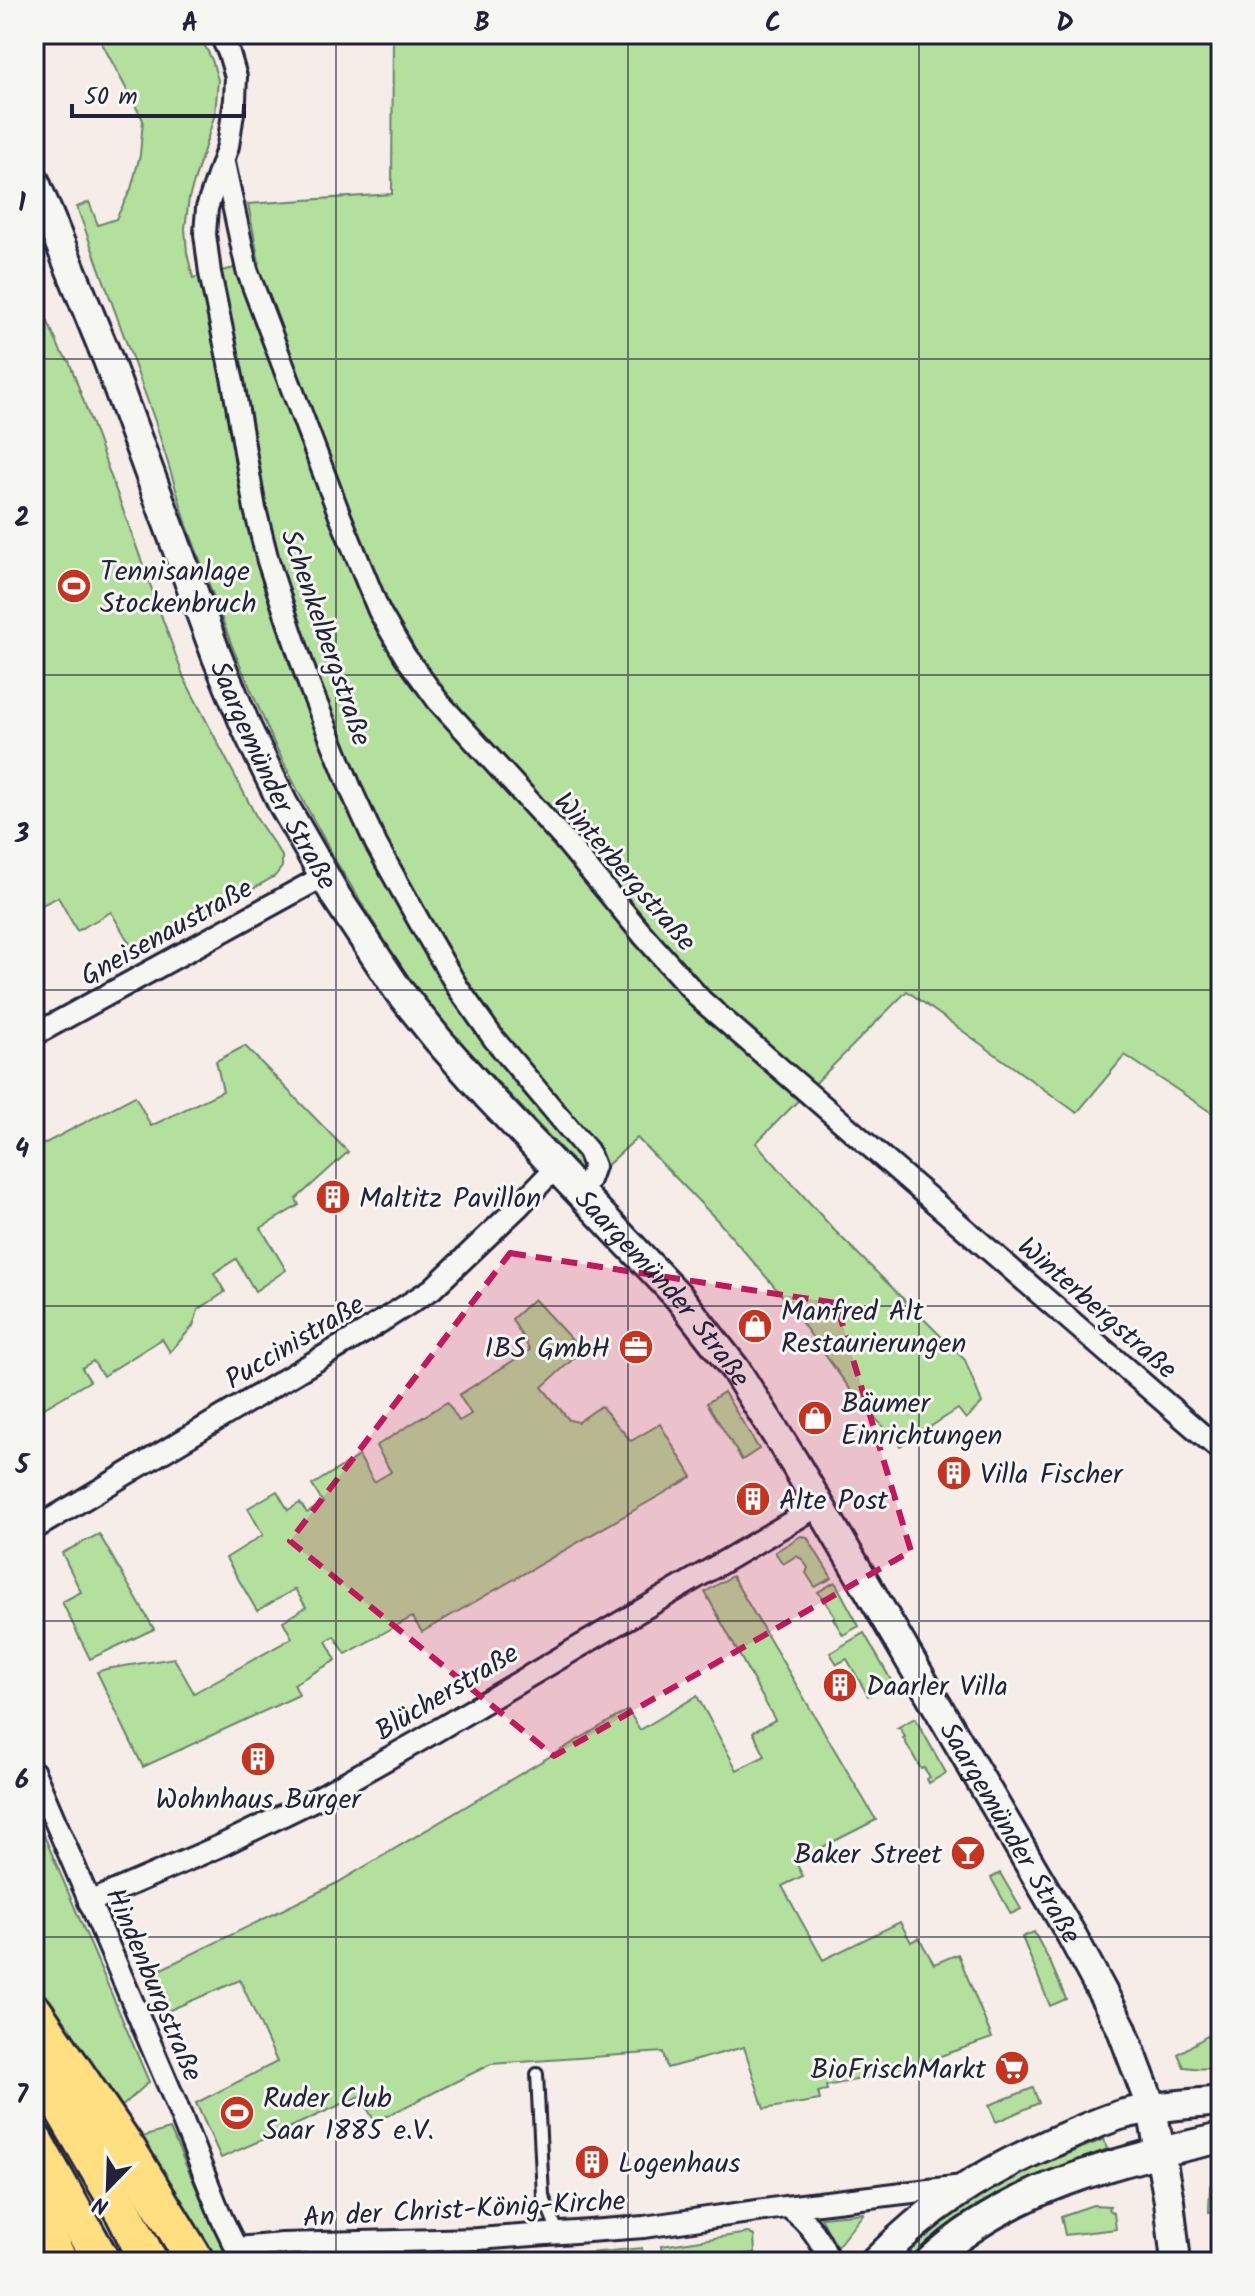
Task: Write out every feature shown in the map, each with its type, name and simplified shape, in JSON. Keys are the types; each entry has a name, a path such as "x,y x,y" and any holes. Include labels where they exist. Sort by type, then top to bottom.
{"highway":[{"path":"34,2012 127,2149 196,2262"},
{"path":"34,2059 124,2213 149,2262"},
{"path":"34,2141 102,2262"},
{"path":"34,2208 59,2262"}],"street":[{"name":"Schenkelbergstraße","path":"220,34 236,77 224,163 207,208 205,234 255,509 268,561 310,687 376,844 458,988 494,1039 588,1151 594,1166 589,1180 579,1190"},
{"name":"Winterbergstraße","path":"224,163 247,270 340,516 379,611 405,656 438,701 562,837 701,1000 1221,1451"},
{"name":"Saargemünder Straße","path":"34,180 108,360 184,569 247,729 283,804 324,876 398,990 439,1041 673,1290 754,1397 1072,1936 1121,2027 1152,2109 1172,2221 1176,2262"},
{"name":"Gneisenaustraße","path":"34,1035 324,876"},
{"name":"Puccinistraße","path":"34,1529 54,1508 376,1326 432,1289 556,1167"},
{"name":"Blücherstraße","path":"89,1902 220,1846 314,1800 820,1505"},
{"name":"Hindenburgstraße","path":"34,1772 240,2255"},
{"path":"875,2262 906,2230 937,2205 967,2185 1026,2154 1085,2128 1127,2114 1221,2101"},
{"path":"929,2262 981,2221 1032,2195 1090,2172 1160,2151 1221,2138"},
{"name":"An der Christ-König-Kirche","path":"240,2255 282,2244 478,2239 644,2227 967,2185"},
{"path":"788,2207 811,2227 829,2262"}],"lane":[{"path":"537,2074 543,2196 559,2234"}],"highlighted area":[{"path":"510,1253 836,1303 911,1551 554,1756 290,1541"}],"green space":[{"path":"97,34 199,34 212,60 218,80 215,114 189,198 185,228 193,278 259,262 248,204 392,194 393,34 1221,34 1221,1119 1125,1055 1077,1113 907,991 756,1143 835,1231 965,1360 982,1403 966,1419 958,1409 900,1446 853,1393 780,1293 718,1221 637,1138 591,1180 455,1037 410,982 337,863 300,795 234,651 77,207 89,202 98,225 116,219 131,189 140,155 143,120"},
{"path":"34,290 61,352 69,361 184,678 259,822 282,856 282,867 275,876 137,956 111,912 77,931 58,897 34,909"},
{"path":"245,1046 348,1152 296,1199 299,1205 261,1228 286,1270 255,1291 236,1259 214,1273 225,1292 198,1310 193,1326 170,1352 162,1339 103,1376 93,1361 82,1368 90,1381 34,1414 34,1149 135,1096 151,1126 223,1091 216,1061"},
{"path":"534,1299 582,1351 542,1387 569,1420 578,1422 601,1406 631,1441 660,1424 692,1477 422,1632 412,1617 346,1654 334,1636 326,1641 336,1660 294,1684 299,1695 143,1767 97,1672 174,1658 194,1693 292,1638 283,1621 306,1607 295,1589 257,1611 226,1558 263,1535 248,1508 277,1491 288,1510 300,1503 307,1513 323,1503 312,1485 359,1456 374,1482 391,1472 376,1446 447,1402 459,1421 471,1414 459,1395 530,1350 512,1319"},
{"path":"724,1392 759,1449 742,1460 707,1403"},
{"path":"99,1534 154,1629 90,1659 62,1602 81,1592 62,1553"},
{"path":"801,1536 807,1537 832,1578 815,1587 802,1559 796,1556 783,1564 775,1552"},
{"path":"732,1576 876,1820 795,1861 803,1876 782,1886 823,1960 900,1922 911,1942 919,1938 934,1964 958,1954 992,2038 895,2072 826,2086 827,2090 818,2092 820,2100 764,2109 744,2047 667,2068 663,2052 491,2064 375,2122 360,2096 221,2158 196,2103 277,2062 240,1980 163,2013 147,1976 337,1883 628,1710 640,1730 697,1696 737,1770 765,1756 753,1732 775,1720 705,1592"},
{"path":"835,1582 859,1626 843,1635 833,1618 835,1616 818,1592"},
{"path":"864,1633 892,1682 868,1696 847,1659 837,1664 830,1653"},
{"path":"915,1718 946,1773 929,1783 927,1779 930,1777 924,1768 921,1769 901,1729 897,1728"},
{"path":"34,1812 149,2082 118,2110 34,1987"},
{"path":"1000,1873 1021,1909 1011,1914 991,1878"},
{"path":"1034,1932 1066,1999 1050,2006 1022,1937"},
{"path":"1221,2021 1221,2062 1208,2068 1184,2067 1178,2054 1217,2030 1214,2025"},
{"path":"1033,2088 1039,2103 996,2122 989,2105"},
{"path":"170,2129 229,2262 215,2262 138,2138"},
{"path":"1104,2139 1107,2149 991,2198 947,2225 906,2262 893,2262 930,2228 969,2200 1018,2174"},
{"path":"1221,2166 1221,2210 1209,2212 1210,2186"},
{"path":"1093,2205 1110,2206 1108,2209 1114,2213 1116,2229 1065,2235 1061,2216"},
{"path":"864,2213 836,2248 821,2217"},
{"path":"748,2233 754,2236 755,2253 663,2262 661,2246"},
{"path":"642,2248 644,2262 551,2262 552,2256"}],"place":[{"name":"Tennisanlage Stockenbruch","path":"74,586"},
{"name":"Maltitz Pavillon","path":"333,1197"},
{"name":"Manfred Alt Restaurierungen","path":"755,1326"},
{"name":"IBS GmbH","path":"636,1347"},
{"name":"Bäumer Einrichtungen","path":"815,1418"},
{"name":"Villa Fischer","path":"954,1473"},
{"name":"Alte Post","path":"753,1499"},
{"name":"Daarler Villa","path":"840,1685"},
{"name":"Wohnhaus Burger","path":"258,1759"},
{"name":"Baker Street","path":"968,1853"},
{"name":"BioFrischMarkt","path":"1012,2068"},
{"name":"Ruder Club Saar 1885 e.V.","path":"237,2113"},
{"name":"Logenhaus","path":"592,2162"}]}
